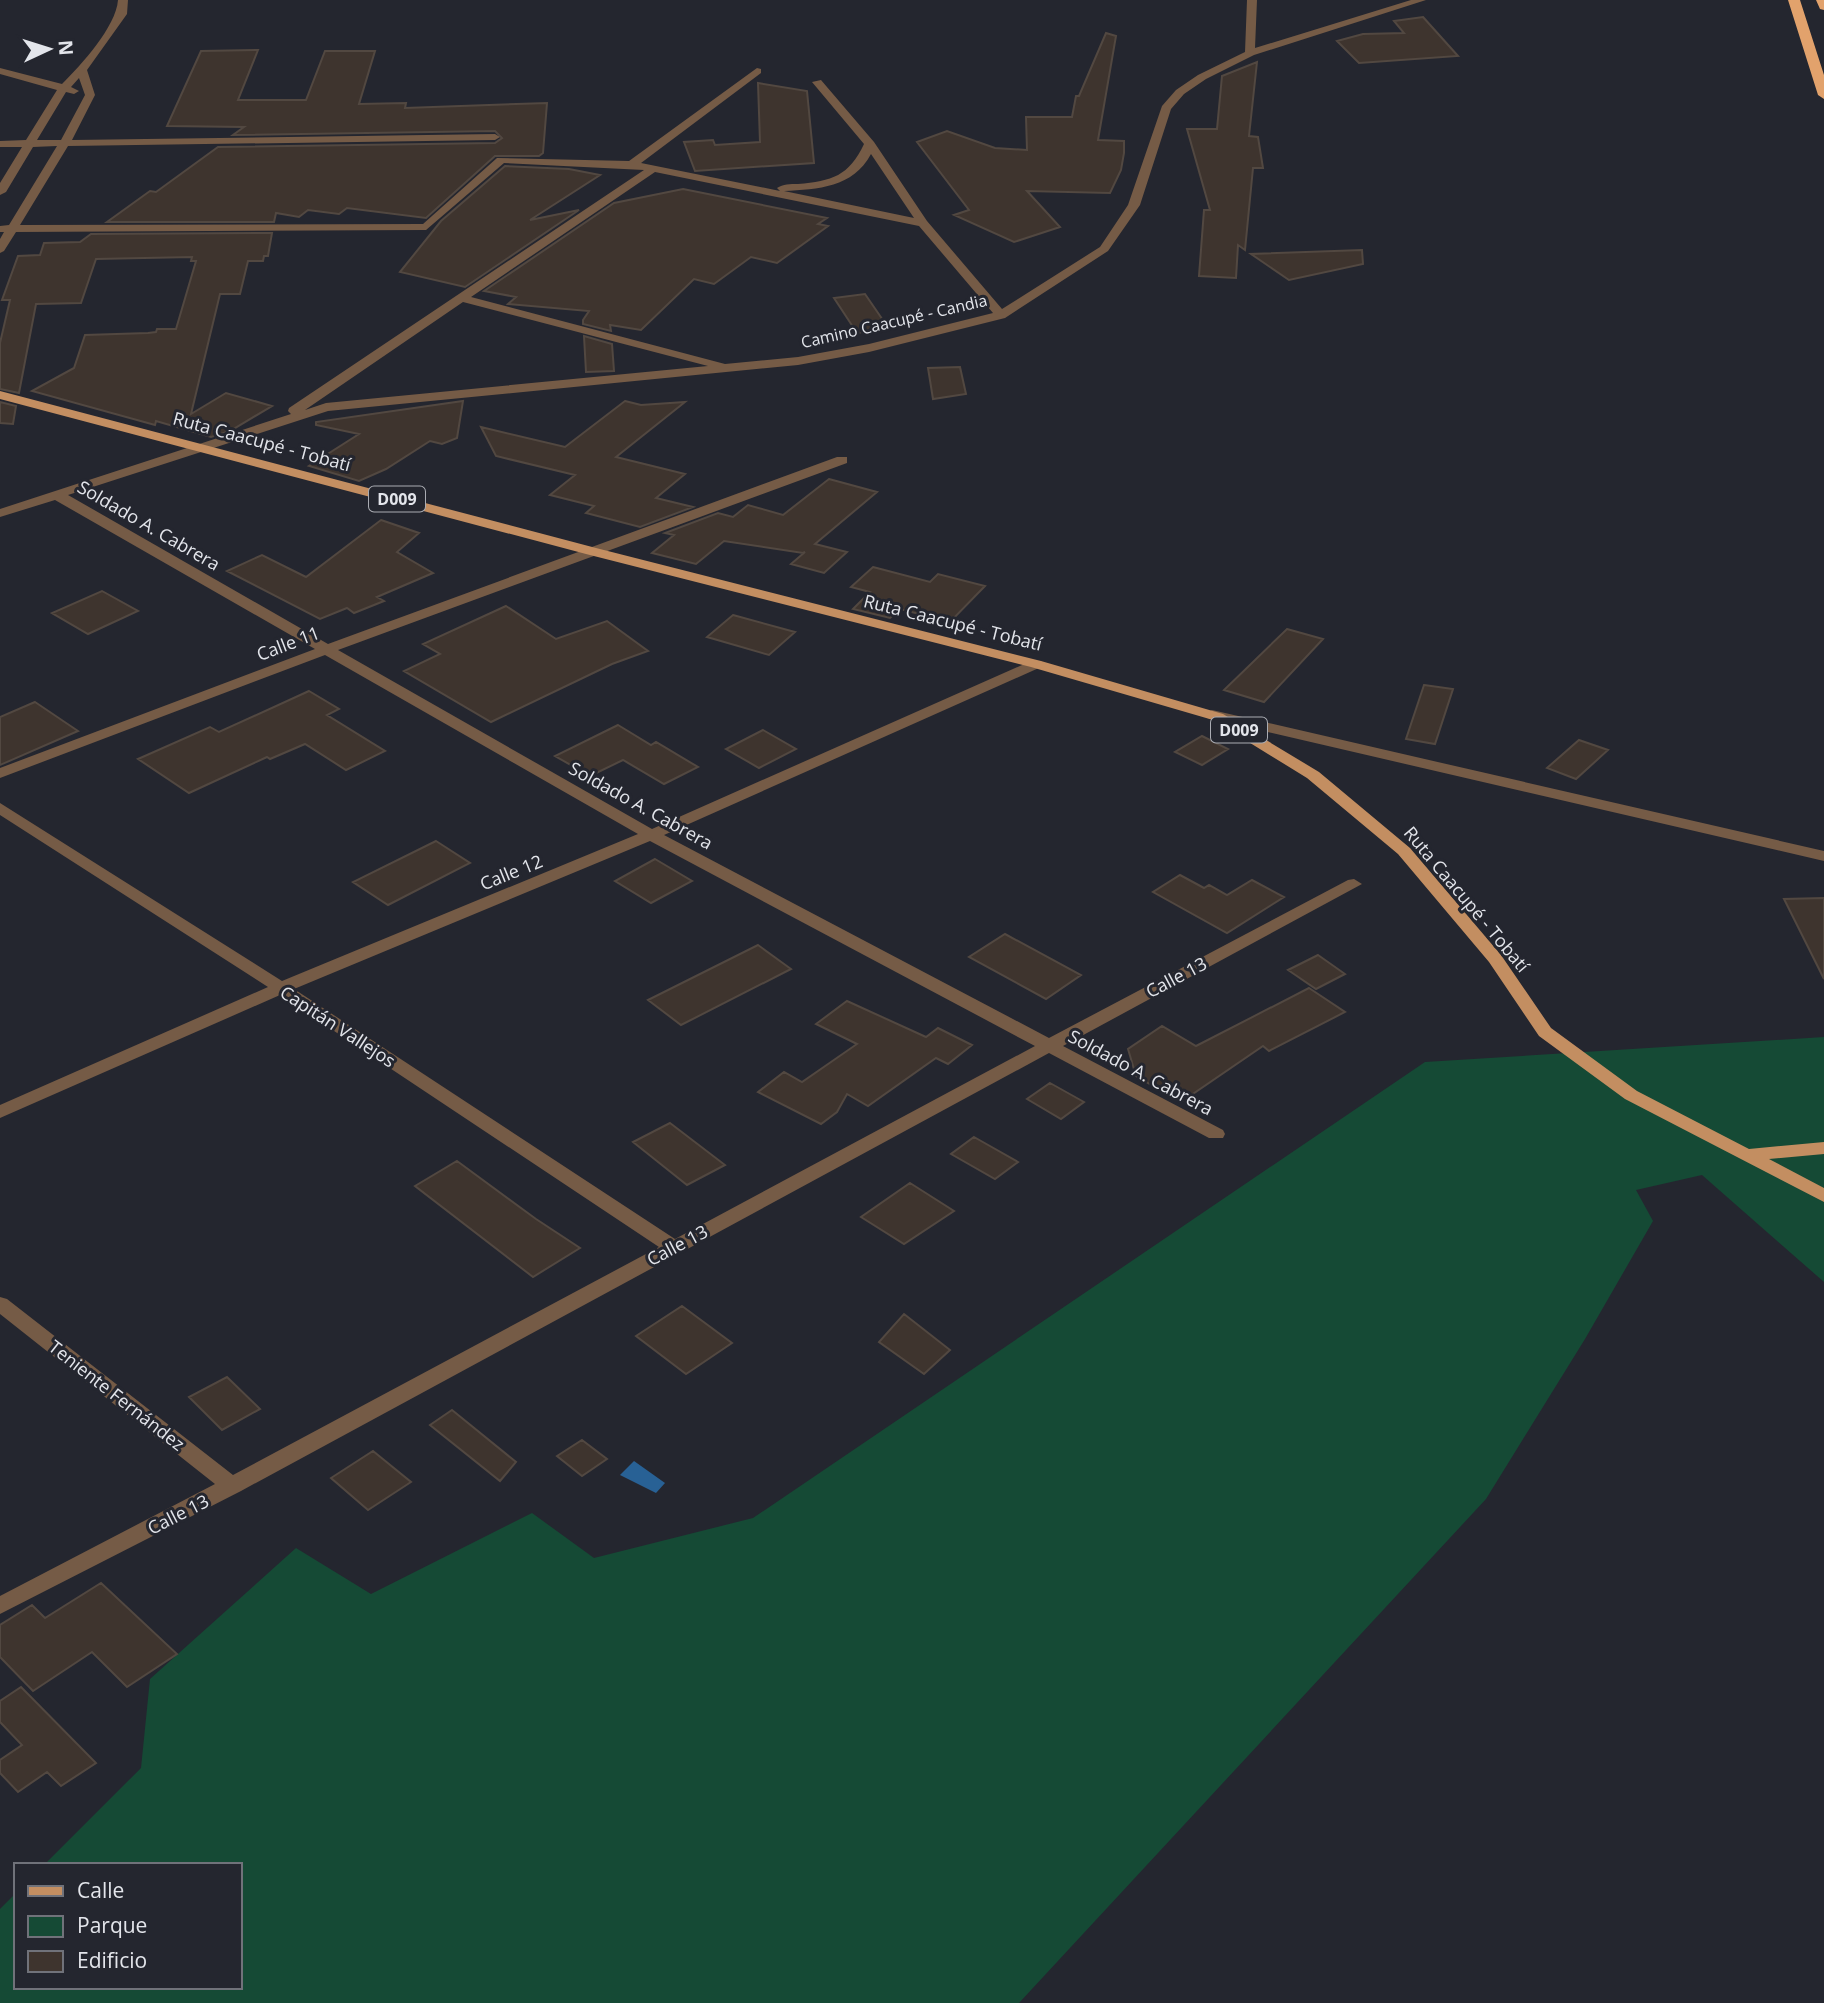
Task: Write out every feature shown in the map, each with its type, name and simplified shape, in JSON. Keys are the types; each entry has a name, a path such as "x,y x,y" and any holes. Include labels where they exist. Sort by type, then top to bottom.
{"highway":[{"path":"1794,0 1824,95"},
{"path":"1822,0 1824,6"}],"main road":[{"name":"Ruta Caacupé - Tobatí","path":"0,395 591,551 1036,664 1218,717 1313,775 1404,851 1495,959 1545,1032 1631,1095 1824,1196"},
{"path":"1750,1155 1824,1149"}],"street":[{"path":"0,192 63,89 82,70 121,14 123,0"},
{"path":"1250,53 1252,0"},
{"name":"Camino Caacupé - Candia","path":"0,513 326,407 798,361 869,348 1001,315 1104,249 1139,195 1166,108 1180,92 1250,53 1421,0"},
{"path":"0,249 65,143 90,95 82,70"},
{"path":"0,71 90,95"},
{"path":"632,164 757,71"},
{"path":"817,82 870,144 923,223 1001,315"},
{"path":"0,144 495,137"},
{"path":"760,190 820,185 841,179 856,168 870,144"},
{"path":"0,229 426,227 501,160 632,164 923,223"},
{"path":"275,423 653,168"},
{"path":"462,298 732,369"},
{"name":"Calle 11","path":"0,773 327,649 842,460"},
{"name":"Soldado A. Cabrera","path":"57,495 652,835 1216,1134"},
{"name":"Calle 12","path":"0,1112 281,988 652,835 1036,664"},
{"path":"1208,714 1824,856"},
{"name":"Capitán Vallejos","path":"0,808 281,988 673,1247"},
{"name":"Calle 13","path":"0,1606 233,1486 1047,1044 1354,884"},
{"name":"Teniente Fernández","path":"0,1304 233,1486"}],"green space":[{"path":"1824,1037 1824,1282 1702,1175 1636,1190 1653,1221 1585,1339 1486,1499 1019,2003 0,2003 0,1909 14,1895 14,1989 242,1989 242,1863 46,1863 141,1768 150,1679 296,1548 371,1594 532,1513 594,1558 753,1518 1425,1062"}],"water":[{"path":"634,1461 665,1483 656,1493 620,1475"}],"building":[{"path":"1423,17 1458,56 1359,63 1337,41 1363,34 1404,33 1394,21"},
{"path":"1106,33 1116,36 1098,140 1124,141 1121,170 1110,193 1027,191 1060,227 1014,242 954,215 969,210 917,142 947,131 995,148 1027,150 1026,117 1072,117 1076,96 1079,96"},
{"path":"258,50 238,100 306,100 325,51 375,51 359,104 406,103 405,108 547,103 543,153 539,156 495,156 426,218 347,208 339,214 308,210 299,217 276,213 274,222 107,222 150,191 156,192 218,147 495,143 502,138 495,131 233,135 244,127 167,126 201,51"},
{"path":"1257,62 1249,136 1258,137 1263,168 1253,168 1245,250 1238,245 1236,278 1199,276 1204,210 1210,210 1187,129 1217,129 1222,76"},
{"path":"758,83 807,91 814,163 695,171 684,142 713,140 715,145 760,142"},
{"path":"505,166 569,169 600,175 530,220 579,210 465,287 400,272 441,221"},
{"path":"683,189 827,218 818,224 828,226 777,263 751,257 714,284 694,279 641,330 610,325 611,331 583,324 589,311 508,304 516,297 484,291 614,203"},
{"path":"272,233 268,256 264,256 263,261 248,261 240,294 220,294 191,414 226,393 272,406 230,431 211,437 156,421 155,425 32,391 74,368 85,335 148,333 156,332 157,329 176,329 196,261 191,261 192,257 96,259 81,303 36,304 19,393 0,389 0,343 10,300 2,300 18,256 40,255 44,243 80,242 91,234"},
{"path":"1362,250 1363,264 1289,280 1251,254"},
{"path":"865,294 889,329 857,333 834,298"},
{"path":"584,336 612,344 614,371 586,372"},
{"path":"960,367 966,394 933,399 928,368"},
{"path":"463,401 457,438 442,444 430,441 386,469 359,481 309,466 359,434 316,425 316,422"},
{"path":"625,401 641,405 685,402 616,457 685,474 656,498 693,507 640,527 586,513 594,506 550,495 575,475 496,456 481,427 565,447"},
{"path":"0,402 16,406 13,424 0,423"},
{"path":"829,479 877,492 815,544 847,552 824,573 791,564 805,552 724,541 696,564 652,553 674,535 665,533 718,513 733,517 748,505 783,515"},
{"path":"381,520 419,533 397,552 433,573 377,597 384,601 354,613 347,608 320,619 227,571 262,555 306,577"},
{"path":"873,567 930,582 938,574 985,586 950,622 900,609 890,618 853,609 870,592 851,587"},
{"path":"102,591 138,611 88,634 52,613"},
{"path":"506,606 556,639 607,621 648,651 612,664 491,722 404,671 440,654 423,644"},
{"path":"733,615 795,632 769,655 707,637"},
{"path":"1287,629 1323,639 1264,702 1224,690"},
{"path":"1424,685 1453,689 1435,744 1406,739"},
{"path":"309,691 339,709 327,715 385,751 346,770 305,744 270,759 267,757 189,793 138,759 210,727 219,732"},
{"path":"35,702 78,731 0,765 0,717"},
{"path":"618,725 651,745 656,742 698,767 664,784 623,760 590,776 555,756"},
{"path":"763,730 796,749 759,768 726,749"},
{"path":"1202,736 1228,749 1202,765 1175,752"},
{"path":"1579,740 1608,750 1576,779 1547,768"},
{"path":"436,841 470,863 388,905 353,882"},
{"path":"655,859 692,881 651,903 615,881"},
{"path":"1180,875 1204,888 1209,885 1227,895 1252,880 1284,897 1227,933 1153,892"},
{"path":"1824,898 1824,979 1784,899"},
{"path":"1005,934 1081,975 1046,999 969,957"},
{"path":"758,945 791,969 681,1025 648,1000"},
{"path":"1318,955 1345,974 1316,989 1288,970"},
{"path":"1309,988 1345,1012 1269,1051 1263,1046 1181,1102 1136,1076 1128,1049 1162,1026 1196,1046"},
{"path":"847,1001 926,1037 938,1028 972,1045 948,1064 936,1058 868,1106 847,1094 837,1112 821,1124 758,1092 784,1072 802,1082 857,1044 816,1024"},
{"path":"1050,1083 1084,1102 1061,1119 1027,1099"},
{"path":"670,1123 725,1165 687,1185 633,1142"},
{"path":"974,1137 1018,1162 995,1179 951,1154"},
{"path":"457,1161 580,1248 533,1277 415,1186"},
{"path":"910,1183 954,1211 904,1244 861,1217"},
{"path":"682,1306 732,1343 686,1374 636,1336"},
{"path":"904,1314 950,1350 924,1374 879,1342"},
{"path":"227,1377 260,1409 222,1430 189,1397"},
{"path":"452,1410 516,1462 500,1481 430,1425"},
{"path":"582,1440 607,1459 582,1476 557,1456"},
{"path":"373,1451 411,1482 368,1510 331,1478"},
{"path":"101,1583 177,1654 127,1687 92,1652 33,1691 0,1657 0,1625 32,1605 45,1618"},
{"path":"21,1687 96,1763 61,1786 47,1772 18,1792 0,1773 0,1760 22,1745 0,1722 0,1701"}]}
